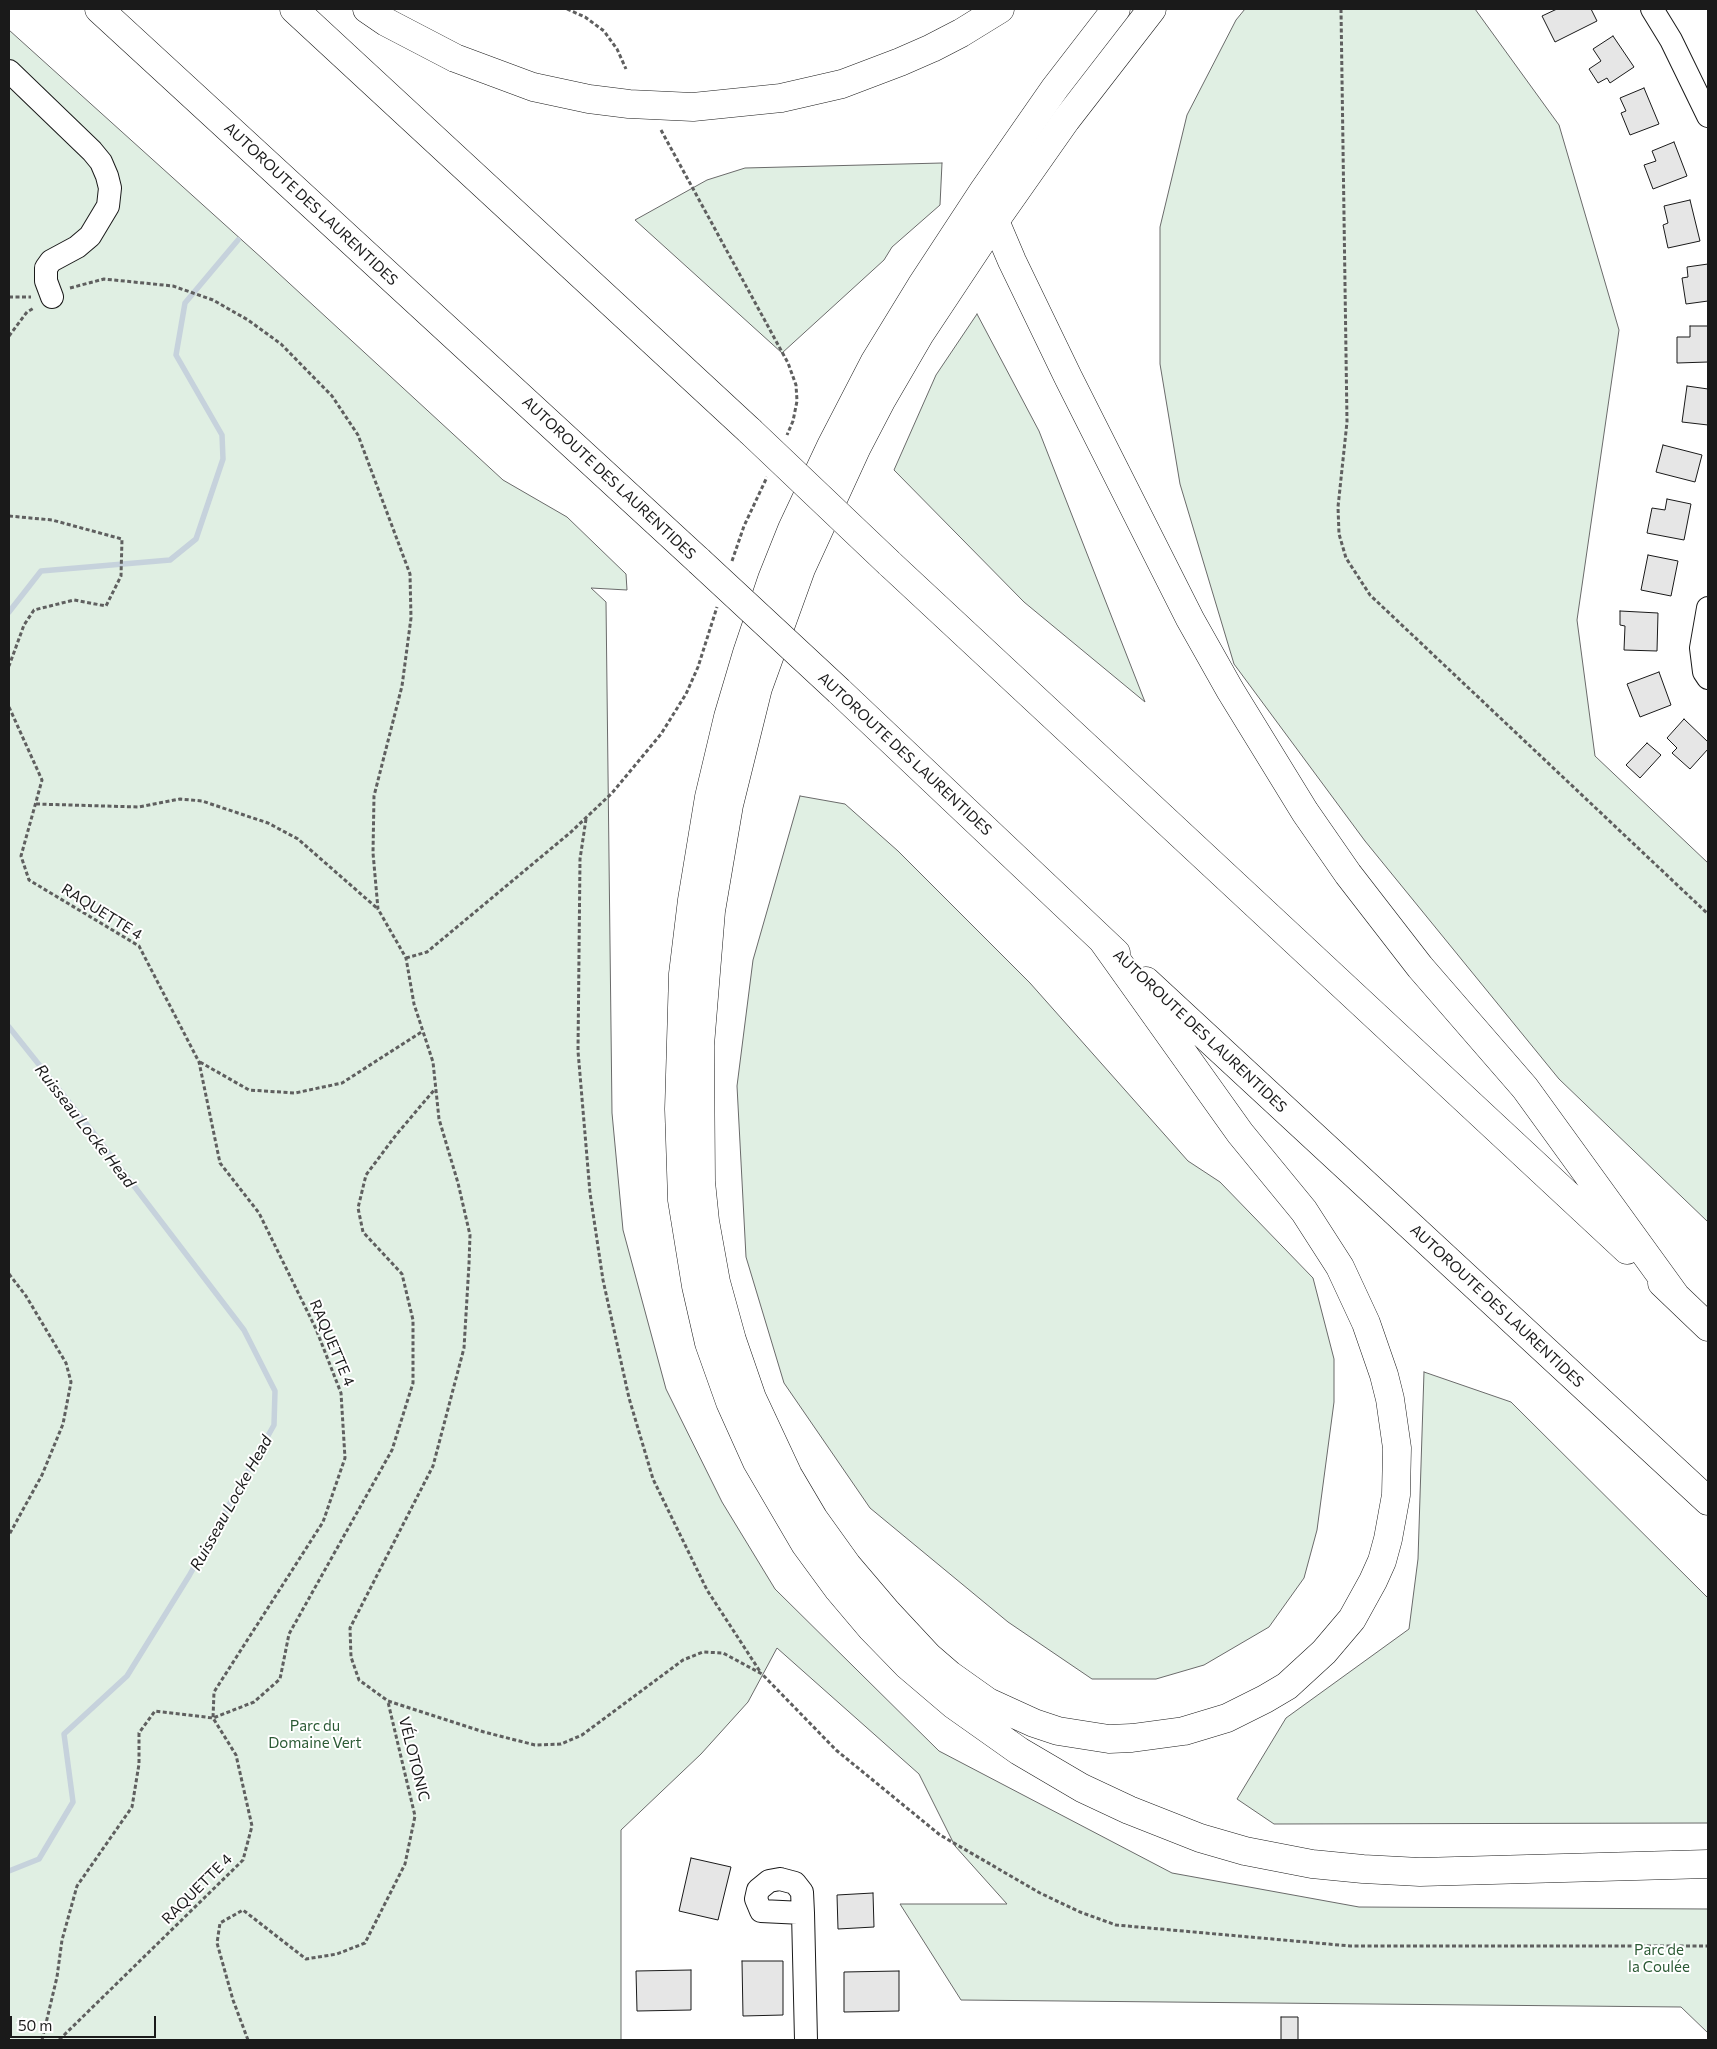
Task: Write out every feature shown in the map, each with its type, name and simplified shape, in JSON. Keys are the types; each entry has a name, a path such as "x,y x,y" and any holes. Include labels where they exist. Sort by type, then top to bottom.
{"main road":[{"name":"AUTOROUTE DES LAURENTIDES","path":"99,9 699,561 1103,941 1708,1501"},
{"path":"294,9 750,431 888,563 1708,1327"},
{"path":"367,9 455,58 533,87 589,99 629,104 693,107 781,98 842,84 932,48 1000,9"},
{"path":"1116,9 1055,88 984,190 880,353 831,446 795,522 772,579 747,653 725,726 709,797 693,892 683,974 679,1109 682,1200 696,1286 709,1343 730,1402 757,1462 805,1544 838,1589 871,1628 908,1666 954,1705 1019,1751 1082,1788 1152,1820 1222,1845 1265,1856 1330,1866 1420,1872 1708,1864"},
{"path":"1103,941 1240,1133 1304,1211 1340,1267 1366,1323 1381,1366 1390,1399 1397,1448 1396,1495 1382,1561 1352,1619 1324,1652 1287,1686 1226,1718 1184,1731 1109,1739 1058,1731 1011,1714 988,1702 956,1680 928,1656 847,1565 814,1519 788,1475 752,1398 732,1340 716,1282 705,1221 701,1182 700,1045 711,911 729,805 758,688 801,569 857,447 920,334 995,221 1066,120 1152,9"},
{"path":"995,221 1012,261 1068,377 1186,611 1230,690 1291,790 1354,882 1420,967 1525,1088 1675,1295"}],"street":[{"path":"1652,9 1672,40 1708,116"},
{"path":"9,71 92,151 101,162 110,188 108,206 90,236 77,247 51,261 46,268 46,280 52,297"},
{"path":"1708,608 1701,648 1704,672 1708,678"},
{"path":"803,1913 806,2040"}],"path":[{"path":"567,9 585,17 604,31 617,49 626,70"},
{"path":"1342,9 1347,422 1338,507 1339,534 1346,558 1370,595 1708,914"},
{"path":"661,130 788,363 796,385 797,401 793,421 786,437"},
{"path":"9,336 27,312 65,289 104,279 173,286 213,300 248,320 281,344 332,396 358,435 410,574 411,618 402,686 374,796 373,853 378,910"},
{"path":"730,567 744,526 770,470"},
{"path":"9,516 52,520 122,539 121,576 106,606 74,600 34,610 24,625 9,666"},
{"path":"406,958 427,952 586,819 612,793 647,753 681,701 698,667 718,604"},
{"name":"RAQUETTE 4","path":"9,707 42,780 20,856 29,880 139,946 199,1062 220,1163 259,1213 316,1329 342,1393 345,1458 323,1522 214,1692 213,1718 236,1755 252,1826 242,1860 59,2040"},
{"path":"36,804 139,807 180,799 202,801 268,823 298,840 378,910 406,958 414,1004 433,1062 439,1119 458,1183 470,1235 464,1348 433,1466 350,1628 351,1657 359,1680 388,1701 484,1732 535,1745 561,1744 582,1735 683,1660 703,1652 723,1653 762,1674"},
{"path":"586,819 580,859 578,1051 590,1193 603,1280 629,1398 653,1478 707,1590 762,1674 836,1750 940,1835 1080,1912 1127,1927 1350,1946 1708,1946"},
{"path":"199,1062 249,1090 295,1093 342,1083 422,1031"},
{"path":"42,2040 57,1977 62,1940 77,1886 132,1808 139,1764 139,1733 155,1711 213,1718 254,1702 280,1679 289,1634 392,1450 413,1383 413,1320 402,1274 363,1232 358,1208 366,1175 396,1135 436,1089"},
{"path":"9,1274 26,1296 66,1363 71,1382 64,1424 42,1475 9,1535"},
{"name":"VÉLOTONIC","path":"248,2040 233,2000 217,1943 220,1924 243,1910 306,1959 337,1954 365,1943 405,1864 416,1816 388,1701"}],"green space":[{"path":"1245,9 1475,9 1559,125 1619,330 1577,620 1595,756 1708,863 1708,1222 1559,1079 1365,841 1234,664 1180,484 1160,364 1160,227 1187,115 1236,20"},
{"name":"Parc du Domaine Vert","path":"9,30 264,260 503,480 567,517 626,574 627,590 591,588 606,602 612,1113 623,1230 666,1389 722,1502 775,1589 939,1751 1172,1873 1359,1907 1708,1909 1708,2033 1681,2007 961,2000 900,1904 1007,1904 955,1846 919,1774 777,1648 748,1702 701,1754 621,1830 621,2040 9,2040"},
{"path":"942,163 940,205 892,247 884,260 782,353 635,220 707,180 745,168"},
{"path":"977,314 1039,431 1145,702 1024,602 894,470 936,375"},
{"path":"800,796 845,804 898,851 1030,983 1188,1161 1220,1182 1313,1278 1334,1359 1334,1402 1317,1530 1304,1578 1269,1627 1204,1665 1156,1679 1092,1679 1008,1622 870,1508 784,1383 746,1257 737,1086 753,960"},
{"path":"1424,1372 1511,1402 1708,1598 1708,1823 1274,1824 1237,1799 1286,1718 1409,1629 1418,1559"}],"building":[{"path":"1557,9 1591,9 1597,21 1555,42 1542,16"},
{"path":"1613,36 1634,67 1610,83 1607,78 1598,83 1589,69 1601,61 1593,49"},
{"path":"1644,88 1659,124 1630,135 1621,113 1626,111 1620,98"},
{"path":"1674,142 1687,176 1653,189 1644,165 1656,161 1652,151"},
{"path":"1690,200 1700,241 1668,248 1663,225 1668,223 1664,206"},
{"path":"1708,264 1708,301 1686,304 1682,278 1688,277 1687,267"},
{"path":"1690,326 1708,326 1708,362 1677,363 1677,337 1690,337"},
{"path":"1687,386 1708,389 1708,425 1682,422"},
{"path":"1663,445 1702,455 1695,482 1656,472"},
{"path":"1667,499 1691,504 1684,540 1647,533 1652,508 1665,510"},
{"path":"1648,555 1678,561 1671,596 1641,590"},
{"path":"1620,611 1658,613 1657,651 1624,650 1625,626 1620,625"},
{"path":"1659,672 1671,705 1640,717 1627,684"},
{"path":"1684,719 1708,742 1708,749 1690,769 1672,753 1677,748 1667,738"},
{"path":"1647,743 1661,755 1640,778 1626,765"},
{"path":"691,1858 731,1867 718,1920 679,1911"},
{"path":"873,1893 874,1927 838,1929 837,1895"},
{"path":"742,1961 783,1961 783,2015 743,2016"},
{"path":"691,1970 691,2010 637,2011 636,1971"},
{"path":"899,1971 899,2011 844,2012 844,1972"},
{"path":"1281,2017 1298,2017 1298,2040 1281,2040"}],"waterway":[{"name":"Ruisseau Locke Head","path":"9,612 41,571 170,560 196,539 223,459 222,435 176,355 185,303 238,240"},
{"name":"Ruisseau Locke Head","path":"9,1027 92,1131 244,1330 275,1391 274,1425 189,1576 127,1676 64,1734 73,1802 39,1859 9,1871"}],"park label":[{"name":"Parc de la Coulée","path":"1659,1958"}]}
